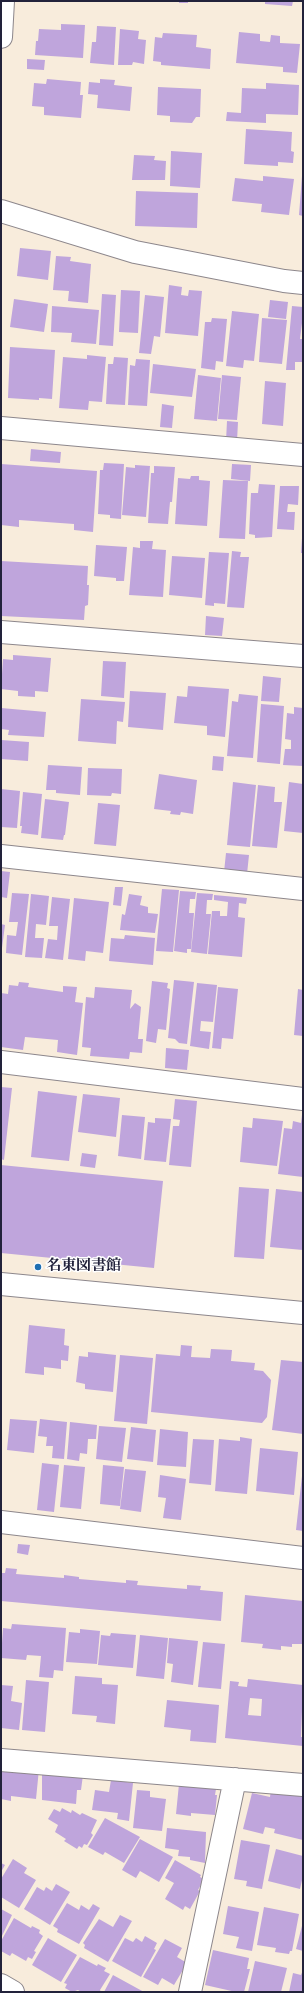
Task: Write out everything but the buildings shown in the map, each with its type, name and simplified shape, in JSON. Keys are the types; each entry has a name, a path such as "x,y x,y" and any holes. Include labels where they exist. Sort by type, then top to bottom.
{"street":[{"path":"1,37 3,1"},
{"path":"1,211 135,252 284,281 303,283"},
{"path":"1,428 303,455"},
{"path":"1,632 303,656"},
{"path":"1,856 303,889"},
{"path":"1,1062 303,1099"},
{"path":"1,1284 303,1313"},
{"path":"1,1522 303,1558"},
{"path":"1,1760 303,1785"},
{"path":"190,1992 236,1779"},
{"path":"1,1985 13,1992"}],"place":[{"name":"名東図書館","path":"38,1267"}]}
